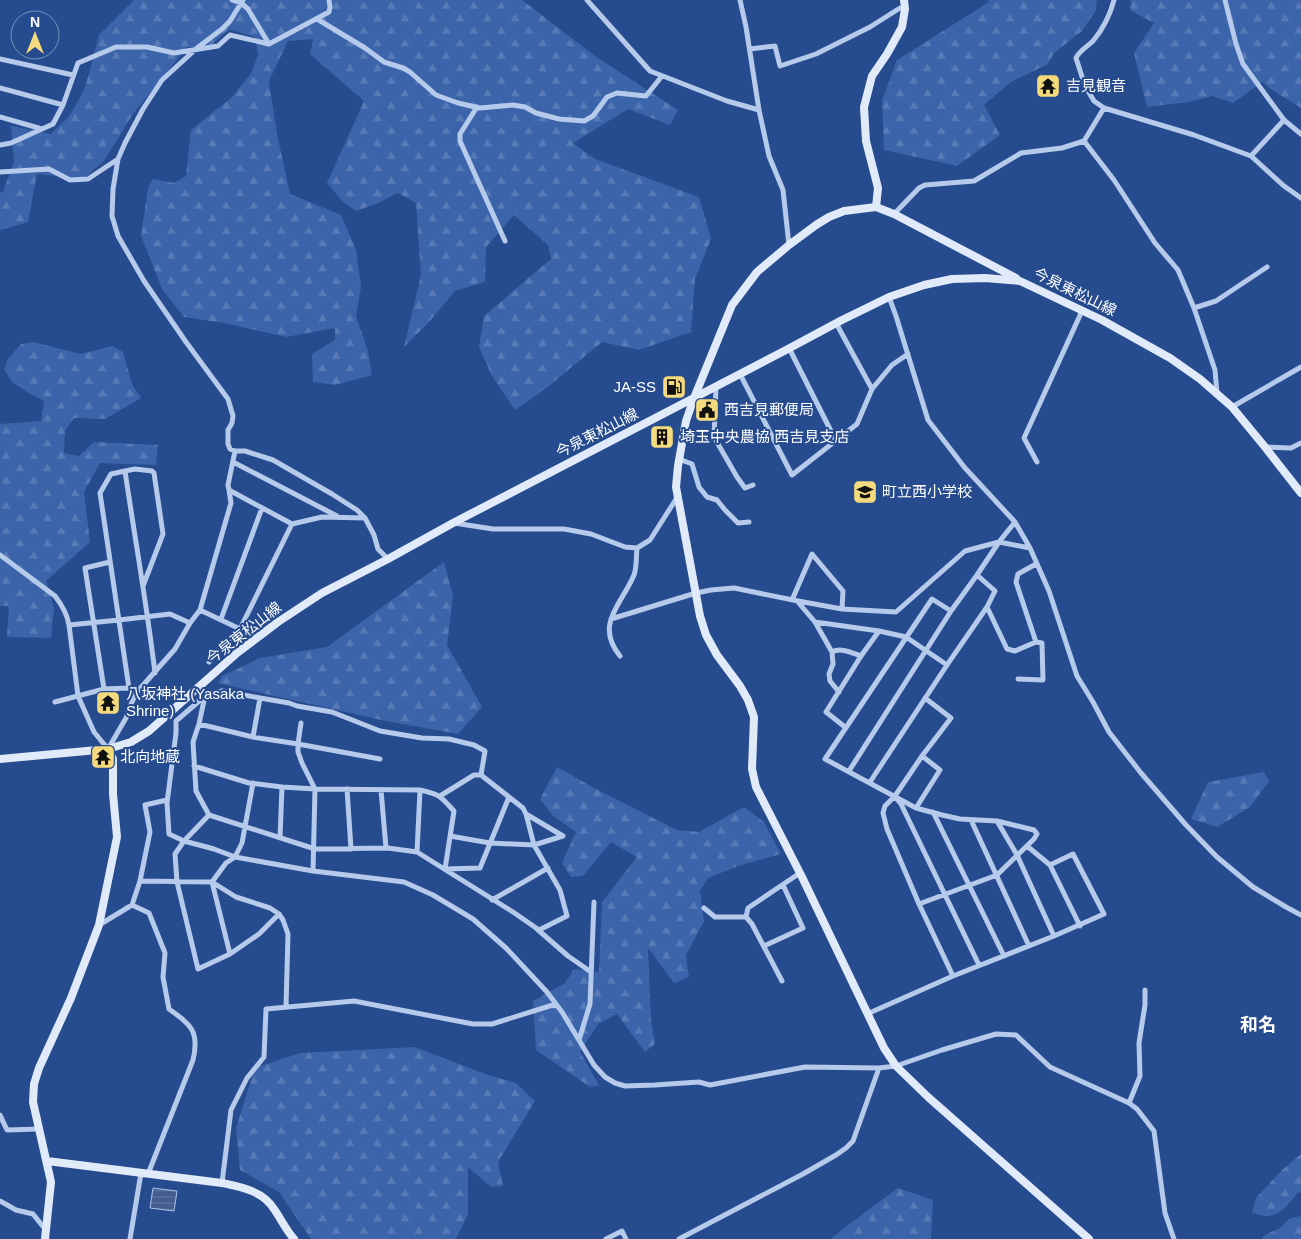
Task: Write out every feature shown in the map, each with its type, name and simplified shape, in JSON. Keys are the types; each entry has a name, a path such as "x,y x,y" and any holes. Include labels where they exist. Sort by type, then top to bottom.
{"street":[{"path":"232,0 242,2 248,9 269,44"},
{"path":"0,145 11,143 53,124 63,105 78,63 116,47 147,47 174,53 218,46 230,35 269,44 329,12 329,0"},
{"path":"587,0 650,71 727,101 759,110"},
{"path":"740,0 769,156 783,190 789,245"},
{"path":"876,208 878,188 866,141 864,106 872,76 887,54 902,26 905,10 904,0"},
{"path":"1114,0 1102,28 1092,42 1079,52 1076,58 1085,86 1094,101 1104,108 1194,135 1251,156 1284,186 1301,198"},
{"path":"1225,0 1243,64 1284,120 1301,134"},
{"path":"242,2 230,21 162,80 143,109 118,160 113,189 112,216 118,236 144,281 228,399 233,416 228,430 230,449 245,451 273,460 332,494 365,518 374,535 378,549 388,559"},
{"path":"750,49 775,46 780,66 816,54 870,27 900,8 905,10"},
{"path":"317,18 384,62 404,68 436,95 477,107 513,104 559,120 584,121 594,116 607,97 617,93 646,96 662,76"},
{"path":"0,60 73,75"},
{"path":"0,88 63,105"},
{"path":"477,107 460,134 460,141 505,241"},
{"path":"894,214 918,188 925,185 974,181 1021,153 1062,148 1084,141 1104,108"},
{"path":"0,117 42,129"},
{"path":"1251,156 1284,120"},
{"path":"1084,141 1114,180 1155,243 1178,270 1194,308 1215,370 1217,393"},
{"path":"0,172 49,169 70,180 88,179 118,160"},
{"path":"1020,280 894,214 876,208 844,211 829,217 789,245 757,272 732,305 686,420 676,487 700,616 706,635 717,655 740,686 748,700 754,717 752,769 756,787 800,873 884,1048 896,1066 928,1097 1089,1239"},
{"path":"1194,308 1216,301 1267,267"},
{"name":"今泉東松山線","path":"0,759 108,749 131,742 149,731 238,653 278,622 322,593 836,323 889,297 924,285 952,279 1020,280 1102,320 1170,358 1200,379 1232,407 1301,493"},
{"path":"889,297 928,420 965,468 1015,522 1030,548 1049,591 1077,676 1109,732 1141,773 1186,825 1217,857 1253,887 1301,914"},
{"path":"1037,462 1024,438 1082,310"},
{"path":"836,323 872,389"},
{"path":"789,348 836,441"},
{"path":"740,374 792,475 858,424 872,389 892,365 908,354"},
{"path":"1232,407 1301,367"},
{"path":"716,386 714,437 745,488 753,485"},
{"path":"1265,446 1291,448 1301,443"},
{"path":"108,749 126,718 137,692 176,649 190,623 200,610 231,503 228,485 235,450"},
{"path":"679,459 692,464 699,487 707,497 717,500 738,523 749,522"},
{"path":"233,462 339,517"},
{"path":"129,688 100,493 111,474 135,469 152,470 154,473 163,534 143,586"},
{"path":"125,471 155,673"},
{"path":"229,490 292,524 322,517 365,518"},
{"path":"453,523 492,529 564,528 591,534 625,547 637,548 650,540 678,496"},
{"path":"220,619 262,508"},
{"path":"849,771 951,611 1015,522"},
{"path":"210,662 240,629 292,524"},
{"path":"611,618 696,593 734,588 842,609 896,612 965,551 999,542 1030,548"},
{"path":"620,656 609,637 610,624 614,611 634,574 637,548"},
{"path":"795,601 812,554 843,591 842,609"},
{"path":"0,555 54,596 68,616 78,696 94,732 108,749 113,759 117,837 99,925 71,998 39,1068 34,1084 33,1102 51,1182 44,1239"},
{"path":"104,690 84,568 110,562"},
{"path":"1036,564 1018,574 1016,582 1036,642"},
{"path":"870,782 987,607 995,591 977,575"},
{"path":"919,904 997,875 1037,834 1034,830 997,820 960,819 916,808 826,758 932,599 951,611"},
{"path":"795,601 815,622 832,652 833,664 829,674 830,682 839,692"},
{"path":"987,607 1006,649 1015,651 1036,642 1042,643 1043,680 1018,679"},
{"path":"200,610 240,629"},
{"path":"69,625 170,614 190,623"},
{"path":"815,622 879,631 906,638 947,665"},
{"path":"845,727 826,712 879,631"},
{"path":"832,652 836,649 861,656"},
{"path":"55,702 104,690 129,688 137,692"},
{"path":"481,775 485,751 474,746 449,739 422,738 380,730 332,712 298,706 289,702 222,691 205,696 176,721 167,800 168,834 235,857 313,871 404,882 433,895 473,919 506,948 547,992 562,1012 594,1065 605,1077 625,1086 699,1082 710,1085 806,1067 879,1068 896,1066 996,1034 1016,1035 1050,1067 1129,1103 1137,1109 1154,1131 1166,1213 1174,1239"},
{"path":"205,696 194,742 194,766 196,790 208,815 314,849 386,848 417,852 513,912 591,972"},
{"path":"253,737 260,698"},
{"path":"925,698 951,718 895,796 885,806 883,813 887,829 919,904 953,976"},
{"path":"165,716 176,721"},
{"path":"301,723 298,752 315,789 313,871"},
{"path":"199,724 253,737 380,759"},
{"path":"916,808 940,770 922,756"},
{"path":"194,766 253,783 282,787 420,790 440,796 454,811 445,869"},
{"path":"440,796 474,775 481,775 523,808 534,845 560,890 567,916 539,930 537,929"},
{"path":"212,882 226,863 235,857 242,842 253,783"},
{"path":"280,838 282,787"},
{"path":"347,789 352,849"},
{"path":"381,790 386,848"},
{"path":"417,852 420,790"},
{"path":"895,796 901,804 979,966"},
{"path":"445,869 480,868 508,797"},
{"path":"99,925 132,905 140,881 150,832 145,805 167,800"},
{"path":"933,812 1004,956"},
{"path":"450,836 490,843 534,845 563,836 526,814"},
{"path":"208,815 184,841 175,854 177,882 198,970 230,954 259,934 280,914"},
{"path":"971,820 1029,946"},
{"path":"997,820 1017,855 1054,936"},
{"path":"1026,846 1050,864 1080,926"},
{"path":"867,1014 953,976 1080,926 1104,914 1073,854 1050,864"},
{"path":"492,900 548,868"},
{"path":"746,917 748,908 800,873"},
{"path":"140,881 212,882 236,897 270,908 280,914 288,934 286,1007"},
{"path":"212,882 230,954"},
{"path":"764,946 803,928 783,885"},
{"path":"579,1040 590,1004 594,902"},
{"path":"130,1239 144,1173 193,1060 195,1049 193,1030 188,1023 169,1009 163,977 165,953 158,934 148,913 132,905"},
{"path":"704,908 716,917 746,917 752,924 782,981"},
{"path":"1129,1103 1140,1076 1139,1042 1146,990"},
{"path":"222,1183 231,1110 247,1078 264,1057 266,1009 354,1001 473,1024 492,1024 556,1004"},
{"path":"679,1239 803,1174 846,1148 853,1142 879,1068"},
{"path":"0,1115 7,1130 39,1129"},
{"path":"47,1161 243,1187 264,1198 273,1207 286,1230 294,1239"},
{"path":"0,1201 16,1210 33,1214 45,1229"},
{"path":"606,1239 622,1231 626,1239"},
{"path":"688,1234 692,1239"}],"green space":[{"path":"134,0 522,0 595,56 678,110 670,125 628,109 573,143 595,159 699,197 711,239 695,279 691,332 639,350 602,342 545,389 515,410 492,376 479,347 484,316 551,259 548,245 514,215 486,247 485,282 455,291 429,322 404,347 421,275 416,203 398,193 356,211 343,202 327,183 364,101 310,54 313,39 288,41 269,81 277,134 290,194 341,215 356,249 361,287 356,316 368,351 372,375 335,385 313,382 312,354 335,340 335,328 286,337 224,323 184,317 162,289 141,236 148,188 153,179 174,183 186,176 191,130 231,98 250,75 258,55 255,37 229,29 209,47 187,47 133,114 104,161 83,179 37,174 28,222 0,230 0,192 3,192 14,161 11,126 51,134 70,115 84,90 99,35"},
{"path":"988,0 1097,0 1096,10 1082,31 1054,53 1048,64 1011,82 984,105 1000,135 957,166 884,150 882,101 897,60 989,2"},
{"path":"1131,0 1301,0 1301,108 1262,82 1233,103 1212,96 1189,102 1147,107 1134,53 1154,23 1130,10"},
{"path":"33,342 81,354 112,346 123,352 132,384 141,398 105,419 74,418 65,431 64,453 79,456 94,442 158,445 156,465 100,463 84,492 90,542 46,581 54,608 51,638 7,637 9,606 0,606 0,424 41,421 44,401 12,382 4,369 8,359 21,344"},
{"path":"444,562 453,596 447,645 482,707 458,734 381,720 218,683 222,676 260,658 327,647"},
{"path":"557,767 677,830 699,832 744,807 764,822 781,854 738,866 708,878 700,891 704,921 686,955 689,977 674,983 648,948 651,1021 655,1044 645,1052 617,1014 598,1024 580,1052 599,1085 590,1087 536,1050 533,1001 565,983 574,969 599,972 602,902 637,857 611,842 583,876 571,877 562,863 576,832 553,816 540,799"},
{"path":"1264,772 1269,781 1250,807 1217,827 1191,819 1208,782"},
{"path":"414,1047 488,1075 516,1083 535,1101 498,1162 503,1186 491,1187 468,1167 468,1214 456,1239 311,1239 279,1192 240,1170 236,1128 255,1068 300,1053"},
{"path":"1301,1154 1301,1193 1298,1192 1285,1208 1277,1214 1267,1216 1252,1213 1256,1198 1282,1170"},
{"path":"898,1188 933,1200 931,1239 831,1239 844,1228"},
{"path":"1301,1216 1301,1239 1262,1239 1263,1236 1280,1228 1290,1218"}],"shaded area":[{"path":"153,1188 177,1191 174,1211 150,1208"}],"place":[{"name":"吉見観音","path":"1048,86"},
{"name":"JA-SS","path":"674,387"},
{"name":"西吉見郵便局","path":"707,410"},
{"name":"埼玉中央農協 西吉見支店","path":"662,437"},
{"name":"町立西小学校","path":"865,492"},
{"name":"八坂神社 (Yasaka Shrine)","path":"108,703"},
{"name":"北向地蔵","path":"103,757"}],"district":[{"name":"和名","path":"1258,1025"}]}
